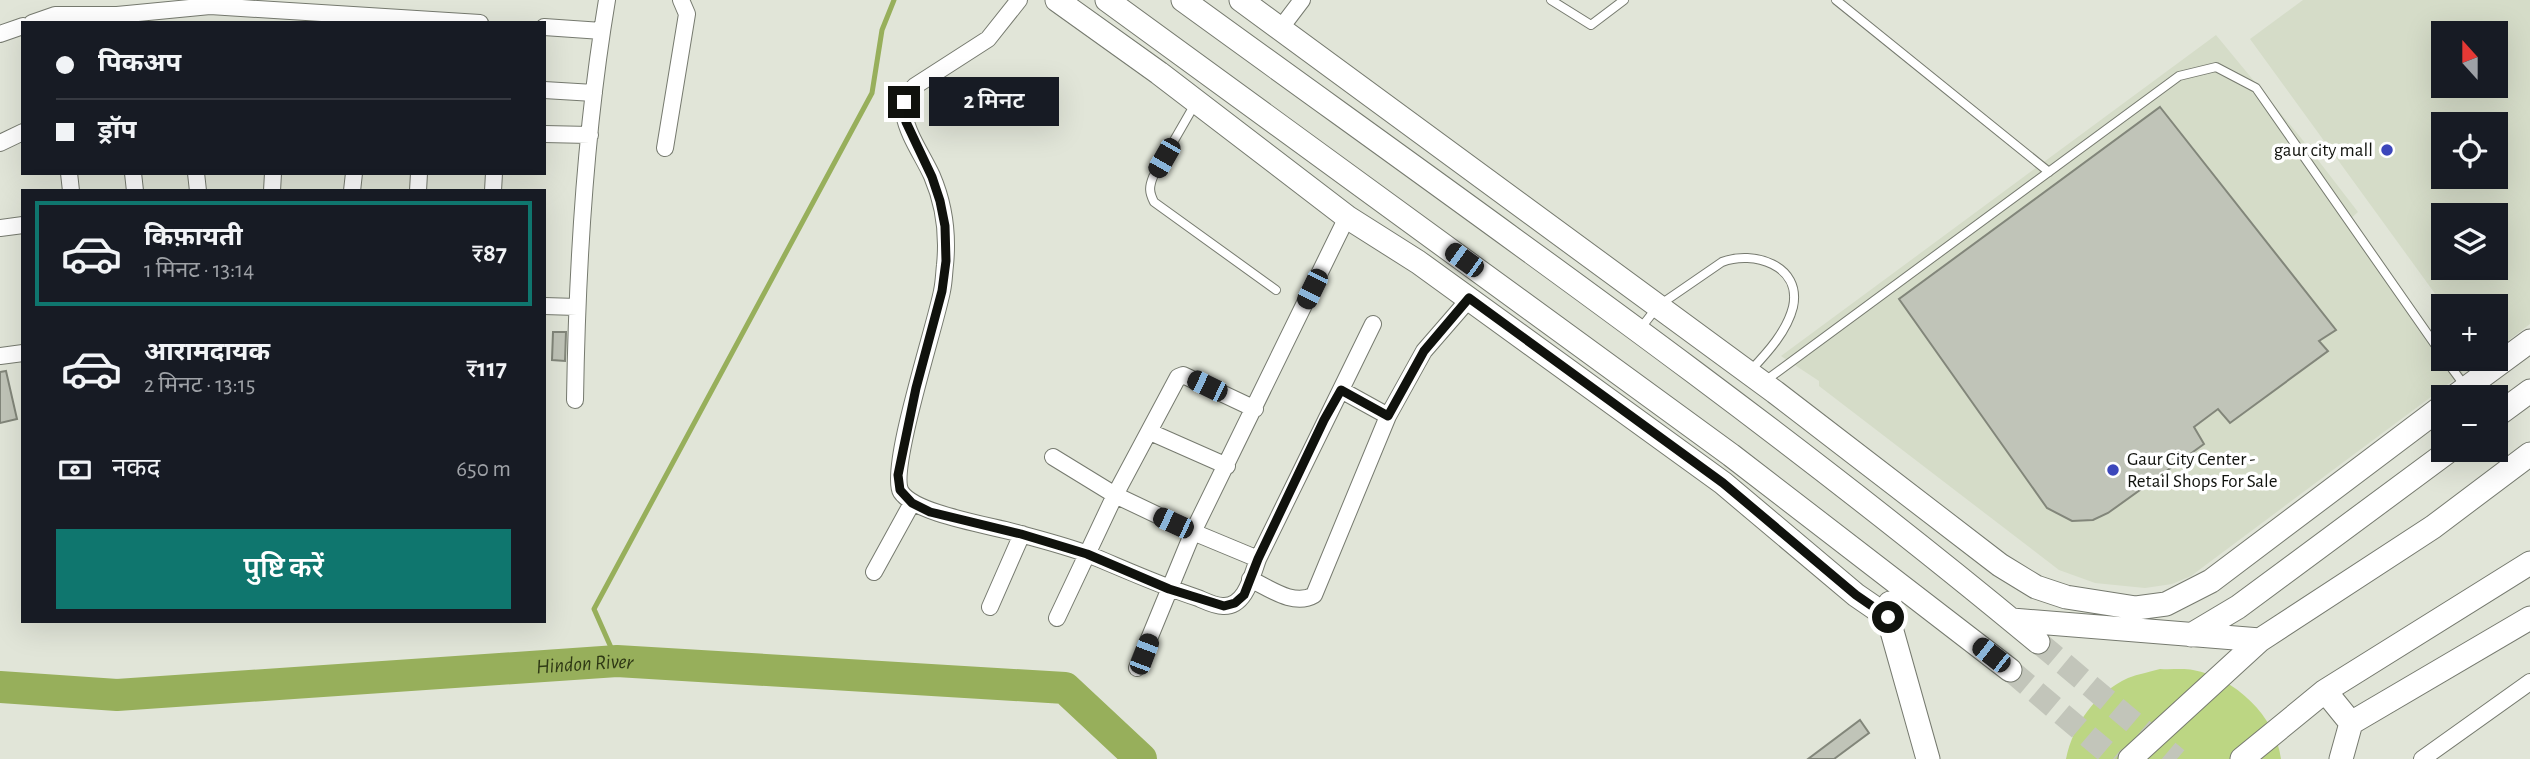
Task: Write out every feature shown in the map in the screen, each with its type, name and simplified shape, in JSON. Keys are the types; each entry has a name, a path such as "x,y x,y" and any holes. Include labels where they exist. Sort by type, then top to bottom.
{"street":[{"path":"47,0 55,19 182,15 227,6 450,21"},
{"path":"575,400 576,307 594,93 607,0"},
{"path":"665,148 687,14 681,0"},
{"path":"1019,0 988,39 915,86 904,102 906,122 932,177 940,201 945,226 946,261 942,291 916,388 898,475 900,490 912,503 930,512 1021,534 1087,554 1169,589 1224,606 1235,603 1244,595 1258,559 1324,420 1373,324"},
{"path":"1057,0 1197,102 1347,217 1418,261 1723,483 1856,595 1888,617"},
{"path":"1107,0 1731,456 2010,670"},
{"path":"1184,0 1753,415 1931,552 2038,642"},
{"path":"1241,0 1756,378 2000,565 2036,587 2066,597 2136,608 2166,604 2211,581 2431,414"},
{"path":"1280,29 1303,0"},
{"path":"0,34 21,27"},
{"path":"546,27 602,31"},
{"path":"546,90 594,93"},
{"path":"0,143 21,133"},
{"path":"546,134 590,135"},
{"path":"1137,668 1193,532 1347,217"},
{"path":"0,228 21,225"},
{"path":"1250,579 1295,600 1314,596 1388,416 1424,351 1469,298"},
{"path":"546,306 576,307"},
{"path":"2475,385 2530,341"},
{"path":"0,356 21,353"},
{"path":"1057,618 1115,495 1177,378 1182,375 1255,409"},
{"path":"1341,390 1388,416"},
{"path":"2508,407 2530,391"},
{"path":"1753,415 1800,411"},
{"path":"1150,432 1227,466"},
{"path":"2130,759 2260,640 2432,527 2530,454"},
{"path":"1053,457 1115,495 1258,559"},
{"path":"2191,635 2238,607 2434,462"},
{"path":"874,572 912,503"},
{"path":"990,607 1021,534"},
{"path":"2242,759 2325,691 2530,563"},
{"path":"1894,579 1888,617 1928,759"},
{"path":"2136,608 2151,631"},
{"path":"2341,759 2351,723 2530,618"},
{"path":"2011,620 2260,640"},
{"path":"2422,759 2530,682"},
{"path":"2325,691 2351,723"}],"lane":[{"path":"1551,0 1591,25 1624,0"},
{"path":"1836,0 2049,172"},
{"path":"1756,378 2049,172 2179,76 2216,66 2256,88 2431,339"},
{"path":"1197,102 1153,177 1149,185 1150,194 1154,202 1276,290"},
{"path":"1638,331 1658,306 1722,262 1734,257 1758,257 1768,260 1779,267 1791,284 1793,306 1756,378"}],"shaded area":[{"name":"gaur city mall","path":"2303,0 2530,0 2530,324 2508,341 2508,294 2435,294 2250,39"},
{"path":"2216,35 2358,212 2349,220 2431,330 2431,371 2463,373 2447,385 2431,385 2431,397 2191,576 2172,584 2145,588 2095,583 2059,570 1819,386 1819,381 1781,356"}],"green space":[{"path":"2160,669 2185,669 2209,674 2238,690 2251,701 2271,728 2281,759 2066,759 2080,722 2105,692 2128,678"}],"building":[{"path":"2160,107 2336,330 2319,341 2328,351 2230,423 2218,409 2194,427 2204,444 2108,513 2093,520 2072,521 2047,508 1899,299"},
{"path":"553,332 566,332 565,361 552,360"},
{"path":"6,371 17,419 0,423 0,372"},
{"path":"1860,720 1869,733 1834,759 1808,759"}],"waterway":[{"path":"617,661 594,609 872,93 882,30 894,0"},
{"name":"Hindon River","path":"0,687 117,695 617,661 1065,688 1141,759"}],"tunnel":[{"path":"2038,642 2177,759"},
{"path":"2010,670 2115,759"}],"place":[{"name":"gaur city mall","path":"2387,150"},
{"name":"Gaur City Center - Retail Shops For Sale","path":"2113,470"}],"route":[{"path":"904,102 906,122 932,177 940,201 945,226 946,261 942,291 916,388 898,475 900,490 912,503 930,512 970,520 1087,554 1169,589 1224,606 1235,603 1244,595 1258,559 1341,390 1388,416 1424,351 1469,298 1723,483 1856,595 1888,617"}]}
